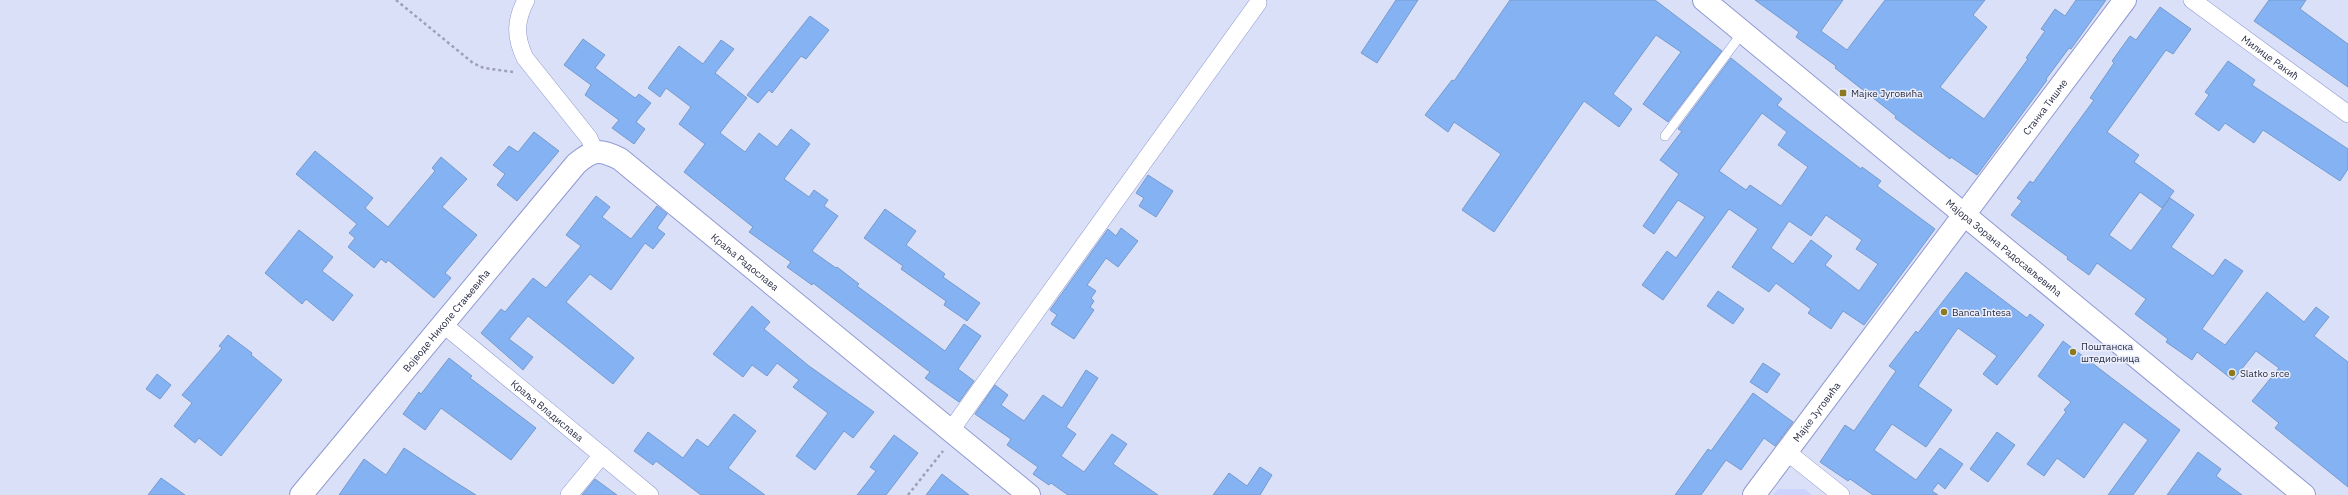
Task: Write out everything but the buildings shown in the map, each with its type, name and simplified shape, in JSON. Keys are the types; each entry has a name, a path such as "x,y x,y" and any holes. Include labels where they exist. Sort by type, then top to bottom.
{"street":[{"path":"526,0 519,16 516,30 519,45 531,68 589,138 595,152"},
{"name":"Мајора Зорана Радосављевића","path":"1704,0 2304,495"},
{"name":"Станка Тишме","path":"1966,215 2125,0"},
{"name":"Милице Ракић","path":"2192,0 2348,114"},
{"path":"953,432 1258,2"},
{"name":"Краља Радослава","path":"595,152 606,152 620,159 1028,495"},
{"name":"Војводе Николе Стањевића","path":"301,495 444,325 576,164 595,152"},
{"name":"Мајке Југовића","path":"1754,495 1966,215"},
{"name":"Краља Владислава","path":"444,325 650,495"},
{"path":"1787,452 1842,495"},
{"path":"568,495 602,455"}],"lane":[{"path":"1666,136 1743,32"}],"path":[{"path":"396,0 473,63 484,68 500,71 521,72 531,68"},
{"path":"908,495 953,432"}],"shaded area":[{"path":"1778,489 1805,489 1812,495 1773,495"}],"place":[{"name":"Мајке Југовића","path":"1843,93"},
{"name":"Banca Intesa","path":"1944,312"},
{"name":"Поштанска штедионица","path":"2073,352"},
{"name":"Slatko srce","path":"2232,373"}]}
